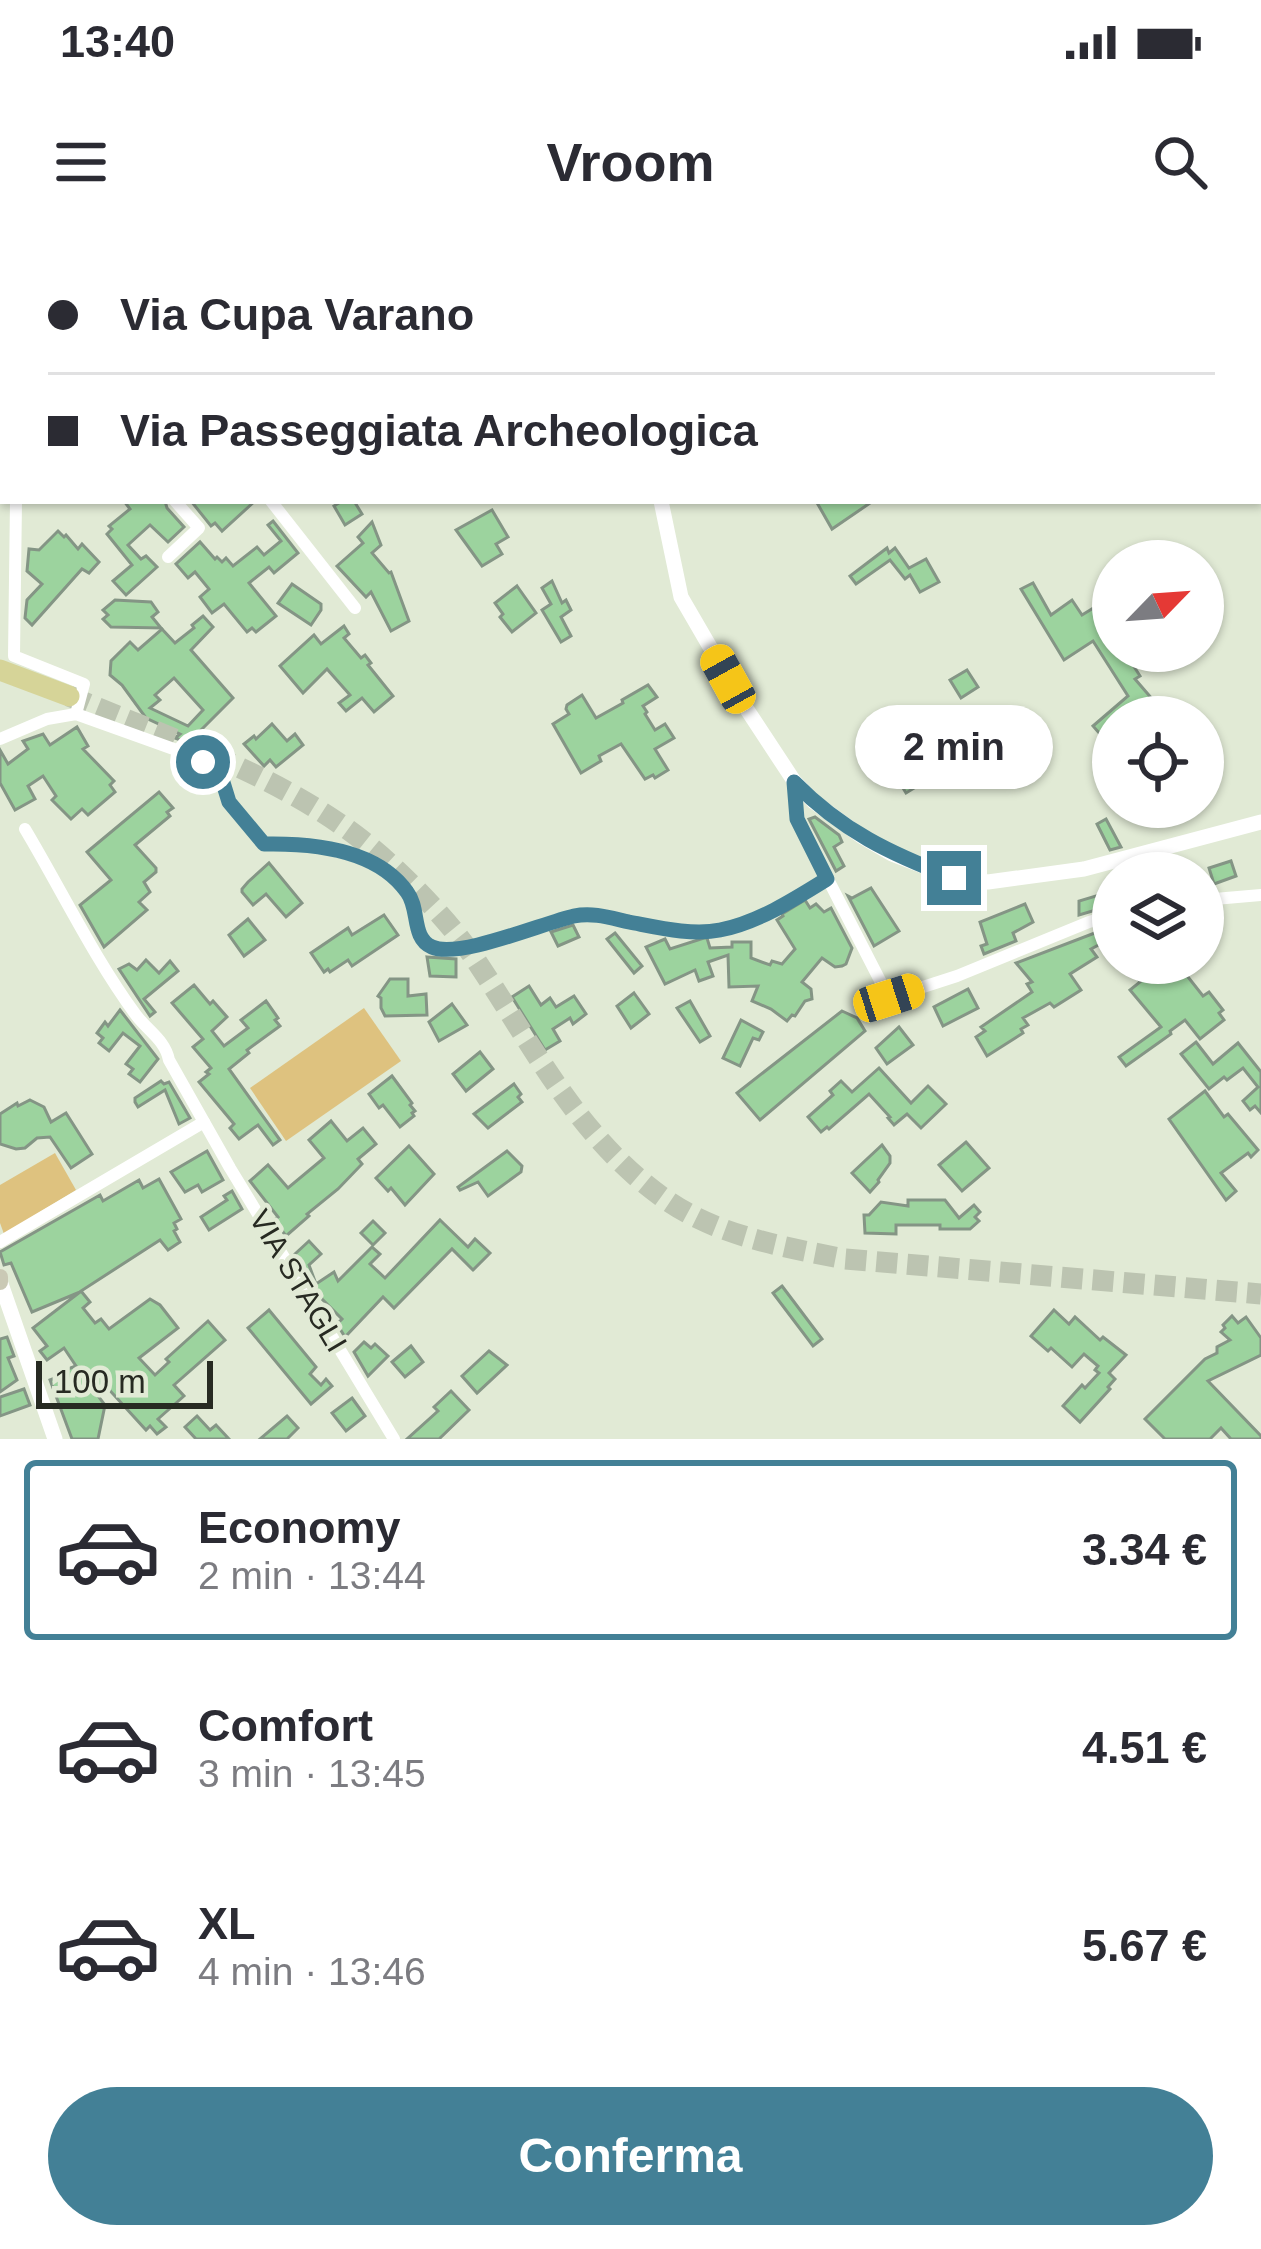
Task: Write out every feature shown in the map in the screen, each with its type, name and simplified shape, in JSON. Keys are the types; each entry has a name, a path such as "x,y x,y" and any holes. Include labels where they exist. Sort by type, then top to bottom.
{"highway":[{"path":"0,670 73,705"}],"street":[{"path":"0,740 73,705 84,684 14,656 16,504"},
{"path":"168,556 199,527 178,504"},
{"path":"273,504 355,608"},
{"path":"662,504 681,596 794,782 814,802 892,854 954,878 988,882 1084,869 1261,821"},
{"path":"73,705 203,762 221,776 229,802 264,844 310,845 355,855 376,866 408,892 426,945 439,950 480,944"},
{"path":"794,782 797,819 889,998 1092,921"},
{"name":"VIA STAGLI","path":"25,829 120,992 165,1046 204,1122 394,1439"},
{"path":"1224,899 1261,895"},
{"path":"0,1242 204,1122"},
{"path":"0,1280 4,1309 55,1439"}],"lane":[{"path":"480,944 580,915 717,931 773,910 827,879"}],"shaded area":[{"path":"364,1008 401,1061 286,1141 250,1088"},
{"path":"55,1153 76,1190 4,1234 0,1185"}],"building":[{"path":"126,504 166,504 184,527 168,542 150,525 128,545 157,567 126,595 113,581 132,565 107,534 112,529 109,526 130,509"},
{"path":"193,504 252,504 222,531 215,523 211,526"},
{"path":"356,504 362,514 345,525 334,506"},
{"path":"818,504 869,504 832,529"},
{"path":"492,510 508,537 496,544 502,554 482,566 456,530"},
{"path":"273,521 298,553 274,573 269,567 249,583 276,616 256,632 252,628 247,632 224,604 212,613 200,597 209,589 195,572 188,578 176,564 200,542 215,559 222,562 226,558 233,566 257,547 264,555 281,541 268,525"},
{"path":"372,522 381,545 372,553 391,572 409,621 391,631 371,592 366,597 337,566 363,543 358,537"},
{"path":"58,531 78,549 82,544 99,562 89,573 82,569 32,625 25,618 27,600 42,584 27,571 29,549 39,550"},
{"path":"887,548 889,553 895,548 909,568 926,559 939,582 920,592 910,575 905,579 890,560 856,584 850,576"},
{"path":"552,581 562,603 566,600 571,610 561,617 571,636 561,642 542,610 551,604 542,588"},
{"path":"1033,583 1051,615 1072,600 1082,615 1092,609 1092,642 1064,660 1021,589"},
{"path":"292,584 321,604 311,625 278,603"},
{"path":"517,586 536,613 512,632 495,603"},
{"path":"115,600 151,602 158,612 152,617 161,628 111,627 103,619 108,615 103,610"},
{"path":"203,616 213,627 191,650 233,698 188,743 175,738 180,734 146,718 110,675 111,661 130,642 138,650 162,629 175,643","holes":["174,678 203,710 188,726 150,708 160,700 155,695"]},
{"path":"344,626 349,634 344,638 361,658 365,655 393,696 374,712 362,698 346,711 339,703 350,695 327,669 303,693 280,666 314,635 321,644"},
{"path":"967,670 978,687 961,698 950,680"},
{"path":"1113,672 1137,672 1140,676 1135,679 1150,696 1128,696"},
{"path":"648,685 657,697 643,706 645,714 655,730 665,724 674,738 655,749 668,770 645,779 621,744 581,773 553,724 569,714 567,705 582,695 596,718"},
{"path":"272,724 287,741 295,734 303,745 276,767 270,760 264,766 244,744"},
{"path":"77,727 88,746 83,749 114,781 110,785 115,792 88,815 82,809 71,819 52,800 56,796 43,776 28,786 35,799 15,810 0,783 0,750 8,764 28,749 23,741 43,734 50,745"},
{"path":"922,763 928,772 921,776 924,782 906,793 897,778"},
{"path":"159,792 173,808 167,812 170,816 135,845 156,868 144,882 150,892 139,902 147,910 104,947 80,905 111,880 87,852"},
{"path":"815,817 842,842 834,847 844,866 836,871 809,819"},
{"path":"1099,828 1111,828 1121,847 1110,850"},
{"path":"1231,861 1236,876 1224,880 1224,863"},
{"path":"269,863 302,903 286,917 266,894 253,905 242,892"},
{"path":"871,888 899,931 874,946 848,896"},
{"path":"1092,897 1092,911 1079,915 1079,901"},
{"path":"805,900 810,908 816,904 824,912 831,908 852,948 842,966 822,958 802,982 811,989 812,999 787,1021 752,1001 758,986 729,987 728,955 708,962 713,976 699,981 695,970 665,984 646,947 665,939 670,949 704,938 710,948 751,942 751,958 782,964 795,949 777,920"},
{"path":"1025,904 1033,922 1013,933 1016,941 984,954 981,946 987,944 980,922"},
{"path":"384,915 398,935 352,966 348,960 324,972 311,953 348,928 352,935"},
{"path":"248,919 265,940 244,956 229,935"},
{"path":"573,925 579,937 558,946 551,932"},
{"path":"615,933 642,966 634,973 607,939"},
{"path":"1092,934 1092,960 1070,974 1081,990 1023,1018 1028,1025 1021,1029 1023,1033 987,1056 976,1037 985,1031 981,1027 1032,992 1027,984 1032,982 1016,963"},
{"path":"427,957 456,959 456,977 430,976"},
{"path":"146,960 159,973 170,961 178,971 144,999 155,1012 150,1016 119,969 129,964 137,970"},
{"path":"390,979 408,979 408,996 426,994 427,1015 385,1016 378,996"},
{"path":"1138,984 1194,984 1203,996 1209,992 1223,1010 1219,1013 1224,1020 1200,1039 1185,1020 1126,1066 1119,1057 1161,1027 1130,990"},
{"path":"194,985 227,1017 212,1031 224,1046 248,1028 241,1020 266,1001 278,1018 280,1026 229,1069 280,1140 273,1145 258,1125 239,1139 230,1128 234,1124 199,1082 211,1068 193,1047 203,1039 172,1003"},
{"path":"529,986 541,1005 550,998 556,1007 574,996 586,1014 573,1024 570,1018 553,1029 560,1041 545,1050 512,997"},
{"path":"968,989 978,1008 943,1026 934,1007"},
{"path":"634,993 649,1014 631,1028 617,1006"},
{"path":"690,1001 710,1036 700,1042 677,1008"},
{"path":"452,1004 467,1025 439,1041 429,1022"},
{"path":"120,1010 158,1059 140,1082 129,1074 133,1069 126,1064 140,1046 123,1033 109,1051 99,1043 103,1038 97,1033"},
{"path":"842,1011 857,1018 865,1031 760,1120 737,1093"},
{"path":"741,1020 763,1032 759,1040 753,1038 740,1066 723,1058"},
{"path":"899,1027 913,1045 887,1064 876,1048"},
{"path":"1196,1042 1213,1064 1238,1043 1261,1072 1261,1113 1255,1106 1250,1110 1243,1101 1258,1087 1243,1068 1209,1089 1181,1054"},
{"path":"480,1052 493,1069 466,1091 453,1074"},
{"path":"879,1068 911,1103 928,1086 946,1104 921,1128 907,1114 894,1125 869,1094 821,1132 808,1117 833,1095 830,1091 841,1081 852,1092"},
{"path":"392,1076 415,1111 400,1127 369,1094"},
{"path":"161,1081 169,1082 190,1118 179,1124 165,1090 138,1107 135,1098"},
{"path":"514,1084 522,1102 488,1128 474,1114"},
{"path":"1205,1091 1258,1150 1221,1173 1236,1191 1226,1200 1169,1119"},
{"path":"30,1100 44,1107 51,1122 66,1113 92,1154 71,1168 50,1137 37,1138 25,1148 0,1144 0,1114"},
{"path":"331,1121 347,1141 363,1128 376,1144 358,1159 362,1164 338,1189 286,1236 274,1220 278,1217 250,1181 268,1165 288,1188 324,1158 309,1140"},
{"path":"966,1142 989,1168 962,1191 939,1165"},
{"path":"882,1145 890,1163 870,1192 852,1173"},
{"path":"409,1146 434,1174 405,1205 376,1178"},
{"path":"207,1151 223,1180 202,1192 198,1185 185,1192 171,1172"},
{"path":"507,1151 522,1166 521,1172 488,1196 478,1182 460,1190 458,1187"},
{"path":"159,1179 181,1219 174,1223 180,1242 168,1250 160,1240 81,1291 90,1302 83,1308 95,1323 101,1319 109,1329 150,1299 160,1305 178,1328 139,1358 155,1375 208,1321 225,1340 174,1385 184,1396 158,1419 166,1427 157,1434 150,1426 146,1430 104,1384 95,1392 105,1405 98,1439 72,1439 50,1380 76,1366 64,1348 47,1360 40,1351 47,1346 33,1328 80,1292 32,1312 11,1263 4,1265 0,1252 100,1195 103,1201 139,1180 143,1188"},
{"path":"232,1191 242,1209 209,1230 201,1217 227,1200 224,1196"},
{"path":"908,1200 945,1200 959,1218 974,1205 980,1212 975,1217 979,1221 970,1229 896,1225 896,1234 865,1233 864,1215 881,1202 908,1206"},
{"path":"440,1220 468,1247 475,1239 490,1253 473,1270 452,1249 394,1308 383,1297 345,1337 337,1324 342,1319 320,1297 295,1254 309,1241 321,1254 309,1265 316,1284 334,1272 338,1281 372,1247 380,1254 370,1264 385,1278"},
{"path":"373,1221 385,1233 373,1245 361,1233"},
{"path":"782,1286 822,1339 813,1346 773,1293"},
{"path":"269,1310 316,1367 310,1374 321,1385 326,1379 332,1386 311,1404 248,1328"},
{"path":"1054,1310 1069,1324 1075,1317 1126,1355 1109,1373 1115,1379 1110,1389 1080,1422 1063,1406 1099,1373 1098,1366 1084,1354 1072,1367 1031,1336"},
{"path":"1232,1316 1238,1323 1246,1317 1261,1338 1261,1355 1208,1381 1261,1439 1231,1439 1221,1428 1210,1439 1165,1439 1145,1419 1205,1359 1217,1353 1217,1347 1230,1340 1221,1332"},
{"path":"7,1337 14,1356 8,1358 17,1380 0,1392 0,1339"},
{"path":"364,1342 371,1348 375,1344 388,1356 368,1376 354,1352"},
{"path":"411,1346 423,1362 405,1377 392,1362"},
{"path":"489,1351 507,1365 477,1393 462,1376"},
{"path":"24,1389 30,1405 0,1416 0,1397"},
{"path":"451,1391 469,1410 439,1439 407,1439 438,1411 434,1407"},
{"path":"352,1398 365,1416 346,1431 332,1413"},
{"path":"197,1416 210,1430 216,1425 229,1439 196,1439 185,1427"},
{"path":"287,1416 298,1428 287,1439 260,1439"}],"tunnel":[{"path":"69,696 279,787 355,835 390,864 466,946 582,1119 634,1175 685,1212 752,1238 845,1259 1261,1294"}],"route":[{"path":"203,762 221,776 229,802 264,844 310,845 355,855 392,877 408,892 426,945 439,950 480,944 580,915 717,931 773,910 827,879 797,819 794,782 861,836 892,854 954,878"}]}
